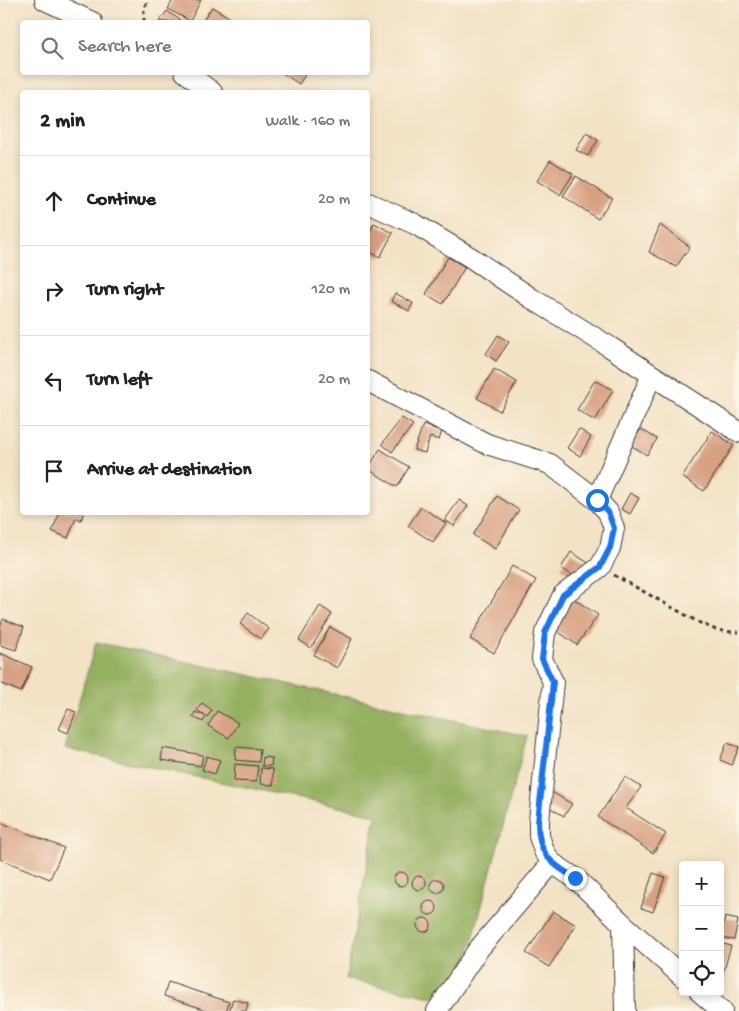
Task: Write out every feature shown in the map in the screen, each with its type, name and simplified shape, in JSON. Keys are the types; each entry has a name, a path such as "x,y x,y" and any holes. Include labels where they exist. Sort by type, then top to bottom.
{"street":[{"path":"45,0 88,20"},
{"path":"189,75 209,90"},
{"path":"370,204 415,224 470,257 739,432"},
{"path":"597,500 652,376"},
{"path":"370,382 487,444 550,464 597,500 608,512 614,528 610,548 600,567 563,595 545,633 542,659 553,682 538,836 544,851 552,863 575,878 679,973"},
{"path":"437,1011 476,951 552,863"},
{"path":"623,924 625,1011"},
{"path":"705,996 722,1011"}],"path":[{"path":"144,20 147,0"},
{"path":"600,567 700,623 716,630 739,632"}],"green space":[{"path":"96,642 527,736 456,1002 346,979 376,815 65,749"}],"building":[{"path":"173,0 201,0 191,20 168,9"},
{"path":"212,7 229,17 227,20 203,20"},
{"path":"167,11 180,20 160,20"},
{"path":"286,75 305,75 299,84"},
{"path":"586,133 598,140 588,156 576,150"},
{"path":"550,160 573,174 560,195 537,181"},
{"path":"576,176 612,198 598,219 563,196"},
{"path":"374,223 393,233 380,257 370,252 370,232"},
{"path":"660,225 690,247 676,267 649,252"},
{"path":"448,257 465,267 443,304 426,294"},
{"path":"395,293 413,303 409,311 391,301"},
{"path":"498,335 509,342 496,361 486,354"},
{"path":"494,369 517,382 500,411 477,398"},
{"path":"595,380 613,390 595,421 577,410"},
{"path":"402,418 413,425 392,452 382,444"},
{"path":"423,425 442,431 439,440 430,437 425,453 414,450"},
{"path":"579,429 591,437 580,456 567,448"},
{"path":"641,429 657,439 647,455 630,445"},
{"path":"712,431 734,445 704,491 682,477"},
{"path":"380,449 409,467 397,487 370,470 370,466"},
{"path":"630,493 639,498 630,514 621,509"},
{"path":"497,496 519,510 495,549 473,535"},
{"path":"459,500 468,506 454,526 445,520"},
{"path":"421,507 446,523 433,542 408,526"},
{"path":"59,515 83,515 81,520 76,518 68,538 52,531"},
{"path":"571,552 590,564 580,580 561,568"},
{"path":"512,566 536,580 494,653 470,639"},
{"path":"574,599 598,615 577,645 553,628"},
{"path":"320,606 332,614 311,648 299,640"},
{"path":"248,613 269,629 261,639 240,624"},
{"path":"3,619 24,627 16,650 0,645 0,628"},
{"path":"330,627 352,639 337,668 314,655"},
{"path":"0,653 32,667 21,692 0,683"},
{"path":"202,703 212,710 207,717 197,710"},
{"path":"68,709 76,712 68,733 59,729"},
{"path":"217,711 238,723 229,738 208,726"},
{"path":"195,712 206,716 203,722 193,717"},
{"path":"727,743 739,747 732,765 720,760"},
{"path":"236,747 260,749 259,762 235,760"},
{"path":"163,748 203,755 201,766 161,760"},
{"path":"207,756 220,760 215,774 202,770"},
{"path":"263,757 272,758 271,766 262,766"},
{"path":"235,764 258,766 256,782 234,781"},
{"path":"261,768 273,769 273,785 260,784"},
{"path":"625,777 641,787 626,808 666,834 653,853 598,817"},
{"path":"550,791 572,804 564,816 542,803"},
{"path":"0,822 64,848 50,879 0,859"},
{"path":"398,872 404,872 408,879 404,886 398,886 394,882 394,876"},
{"path":"653,873 665,877 653,912 641,908"},
{"path":"416,876 422,876 426,883 422,890 416,890 412,886 412,880"},
{"path":"434,879 440,879 444,886 440,893 434,893 430,889 430,883"},
{"path":"427,901 433,901 437,908 433,915 427,915 423,911 423,905"},
{"path":"553,911 576,925 549,967 526,953"},
{"path":"725,917 738,920 734,940 724,938"},
{"path":"421,918 427,918 431,925 427,932 421,932 417,928 417,922"},
{"path":"724,944 731,946 724,970"},
{"path":"168,982 229,1002 226,1011 210,1011 164,996"},
{"path":"233,999 248,1003 246,1011 229,1011"}],"route":[{"path":"575,878 552,863 544,851 538,836 553,682 542,659 545,633 563,595 600,567 610,548 614,528 608,512 597,500"}]}
